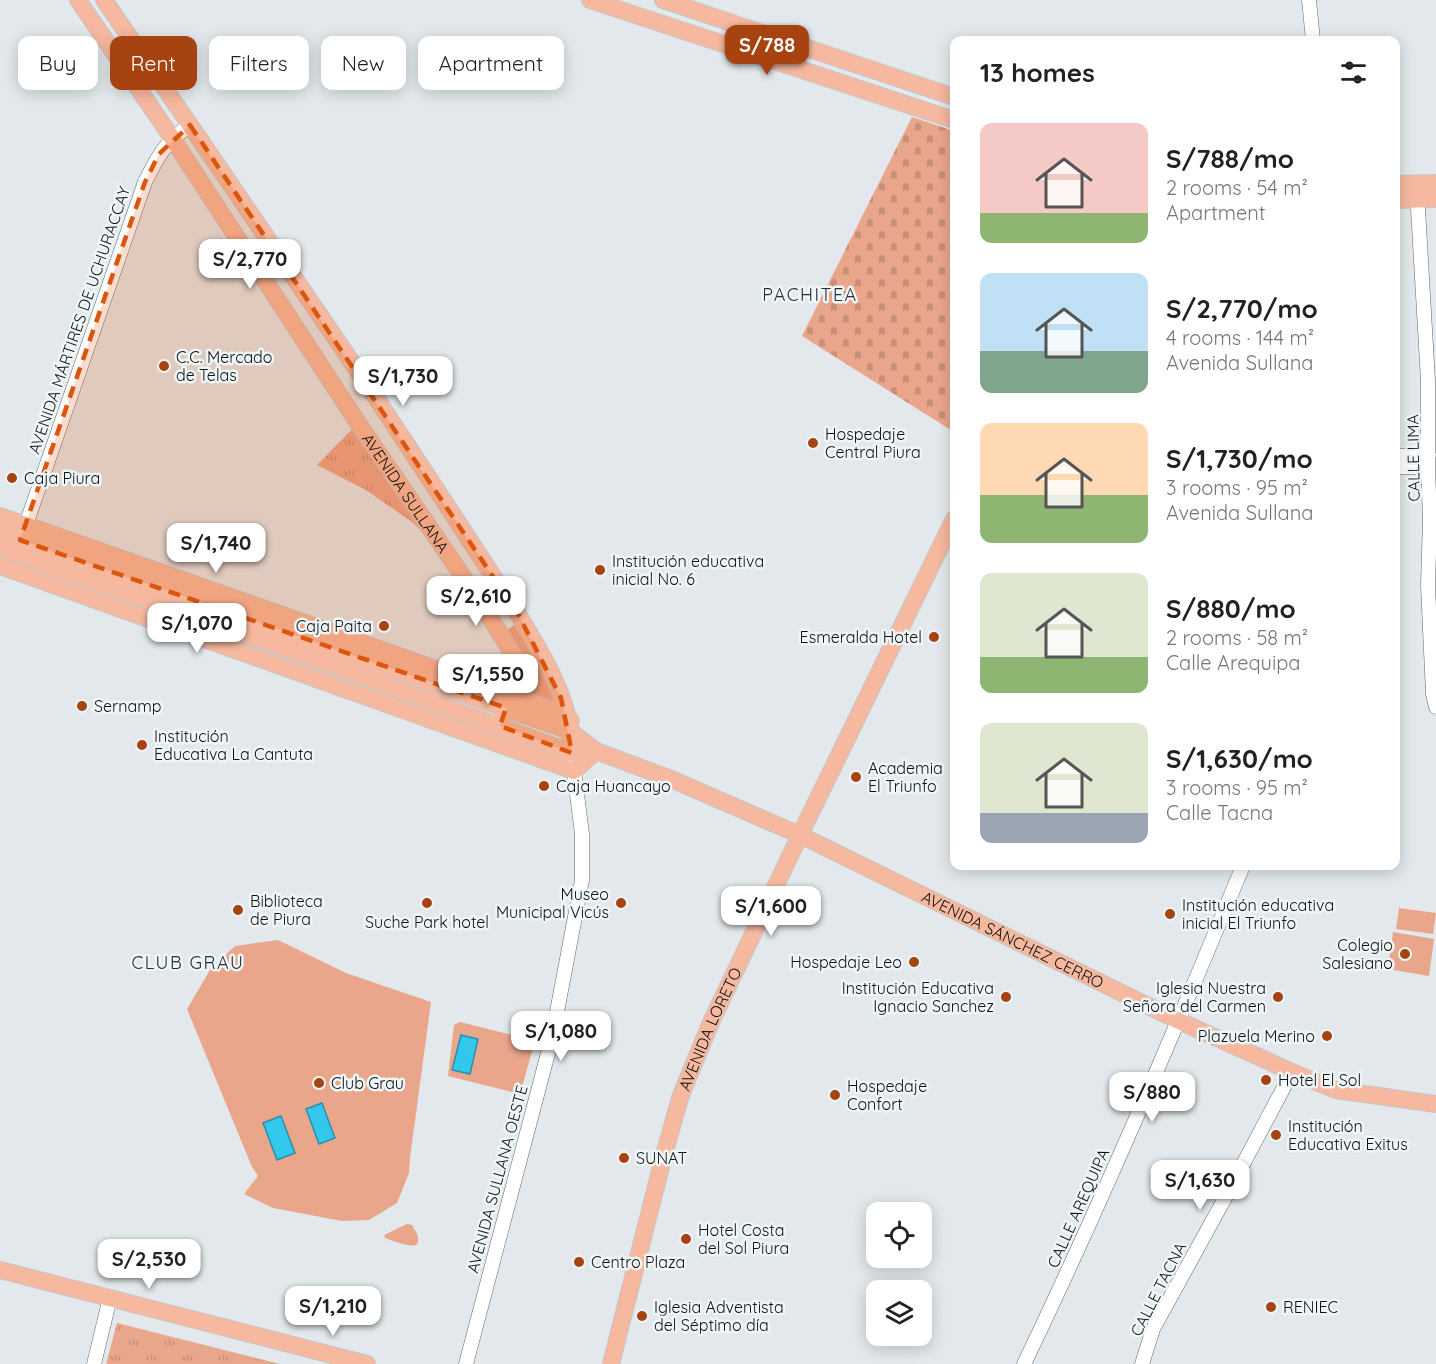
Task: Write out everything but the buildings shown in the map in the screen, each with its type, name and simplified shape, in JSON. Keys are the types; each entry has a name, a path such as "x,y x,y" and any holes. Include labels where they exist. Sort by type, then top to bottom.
{"main road":[{"name":"AVENIDA SULLANA","path":"78,0 172,138 358,423 498,628 512,653 516,667 515,681 500,726"},
{"name":"AVENIDA SULLANA","path":"104,0 381,405 518,614 555,682 568,723 572,753"},
{"path":"590,0 950,119"},
{"path":"663,0 950,96"},
{"path":"1400,185 1434,191"},
{"path":"1400,199 1434,191"},
{"name":"AVENIDA SÁNCHEZ CERRO","path":"0,516 23,533 568,723 596,751 671,779 800,835 1179,1021 1336,1090 1435,1101"},
{"name":"AVENIDA LORETO","path":"611,1364 681,1095 712,1020 950,527"},
{"name":"AVENIDA SÁNCHEZ CERRO","path":"0,533 23,533"},
{"name":"AVENIDA SÁNCHEZ CERRO","path":"0,548 572,753 596,751"},
{"path":"0,566 574,771 596,751"},
{"path":"0,1270 367,1364"}],"street":[{"path":"1309,0 1313,36"},
{"name":"AVENIDA MÁRTIRES DE UCHURACCAY","path":"23,533 145,182 159,154 172,138 190,125"},
{"name":"CALLE LIMA","path":"1418,209 1428,381 1430,519 1428,586 1433,694 1436,707"},
{"path":"1400,457 1428,461"},
{"path":"1400,466 1428,461"},
{"name":"AVENIDA SULLANA OESTE","path":"466,1364 552,1038 582,880 582,834 572,753"},
{"name":"CALLE AREQUIPA","path":"1024,1364 1119,1159 1241,870"},
{"name":"CALLE TACNA","path":"1142,1364 1153,1329 1292,1072"},
{"path":"94,1364 110,1298"}],"highlighted area":[{"path":"190,125 518,614 561,698 572,753 500,726 506,708 20,540 145,182 159,154"}],"green space":[{"path":"912,117 950,130 950,429 802,336"},
{"path":"358,423 452,560 412,522 366,490 317,465"},
{"path":"517,623 558,706 521,692 505,631"},
{"path":"1399,908 1436,913 1433,934 1396,929"},
{"path":"1393,932 1434,939 1429,976 1388,969"},
{"name":"Club Grau","path":"278,940 346,973 431,1002 409,1173 397,1203 369,1220 342,1221 273,1208 244,1194 258,1176 252,1167 187,1009 210,970 235,946"},
{"path":"460,1022 528,1039 533,1048 520,1094 448,1076 454,1025"},
{"path":"407,1224 412,1225 417,1235 418,1243 415,1245 405,1245 385,1238 386,1234"},
{"path":"117,1323 280,1364 106,1364"}],"water":[{"path":"461,1035 478,1039 470,1074 452,1070"},
{"path":"322,1103 335,1138 319,1144 306,1109"},
{"path":"281,1116 295,1153 277,1160 263,1123"}],"place":[{"name":"C.C. Mercado de Telas","path":"164,366"},
{"name":"Hospedaje Central Piura","path":"813,443"},
{"name":"Caja Piura","path":"12,478"},
{"name":"Institución educativa inicial No. 6","path":"600,570"},
{"name":"Caja Paita","path":"384,626"},
{"name":"Esmeralda Hotel","path":"934,637"},
{"name":"Sernamp","path":"82,706"},
{"name":"Institución Educativa La Cantuta","path":"142,745"},
{"name":"Academia El Triunfo","path":"856,777"},
{"name":"Caja Huancayo","path":"544,786"},
{"name":"Suche Park hotel","path":"427,903"},
{"name":"Museo Municipal Vicús","path":"621,903"},
{"name":"Biblioteca de Piura","path":"238,910"},
{"name":"Institución educativa inicial El Triunfo","path":"1170,914"},
{"name":"Colegio Salesiano","path":"1405,954"},
{"name":"Hospedaje Leo","path":"914,962"},
{"name":"Institución Educativa Ignacio Sanchez","path":"1006,997"},
{"name":"Iglesia Nuestra Señora del Carmen","path":"1278,997"},
{"name":"Plazuela Merino","path":"1327,1036"},
{"name":"Hotel El Sol","path":"1266,1080"},
{"name":"Club Grau","path":"319,1083"},
{"name":"Hospedaje Confort","path":"835,1095"},
{"name":"Institución Educativa Exitus","path":"1276,1135"},
{"name":"SUNAT","path":"624,1158"},
{"name":"Hotel Costa del Sol Piura","path":"686,1239"},
{"name":"Centro Plaza","path":"579,1262"},
{"name":"RENIEC","path":"1271,1307"},
{"name":"Iglesia Adventista del Séptimo día","path":"642,1316"}],"district":[{"name":"PACHITEA","path":"810,295"},
{"name":"CLUB GRAU","path":"188,963"}]}
